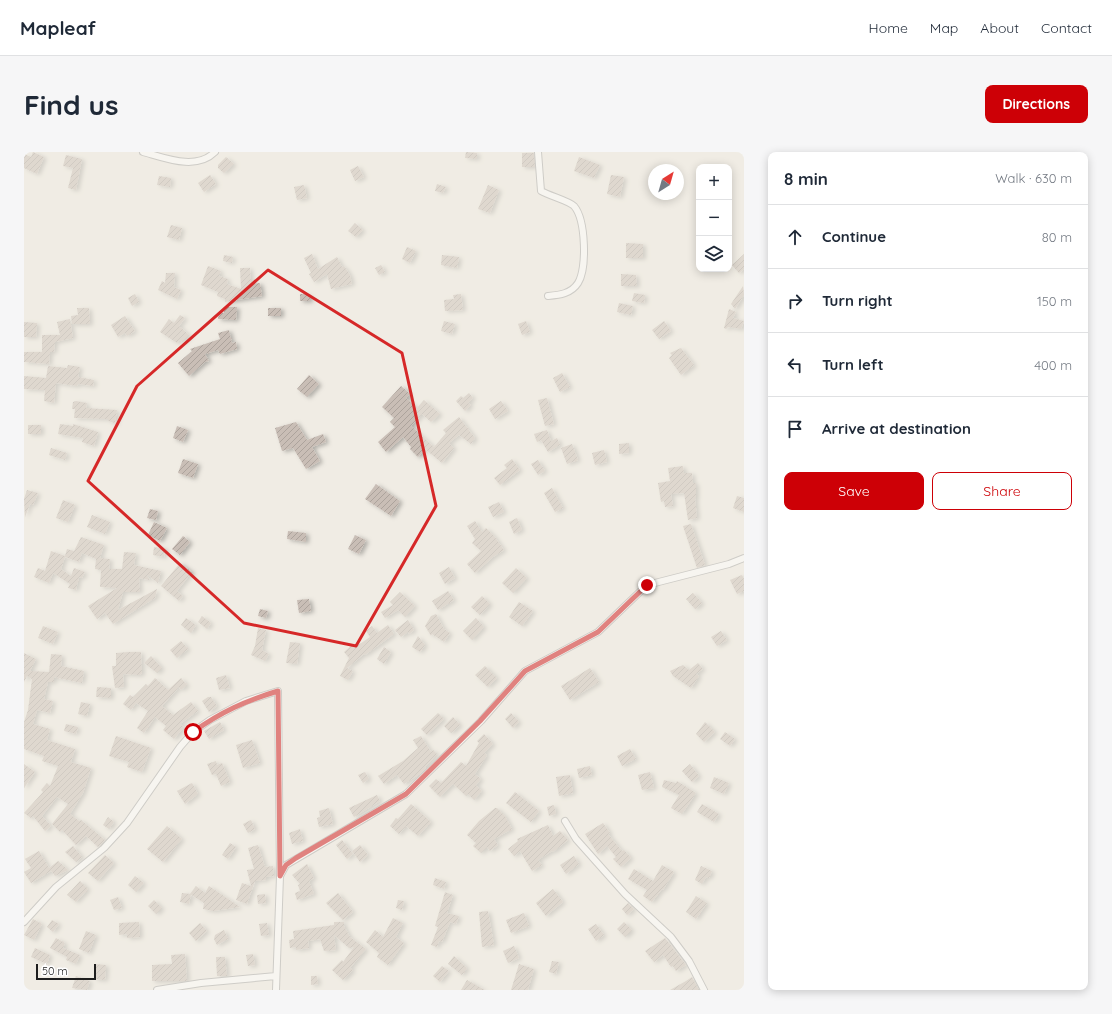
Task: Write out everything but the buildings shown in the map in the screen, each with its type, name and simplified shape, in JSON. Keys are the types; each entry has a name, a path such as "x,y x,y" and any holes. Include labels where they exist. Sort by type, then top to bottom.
{"street":[{"path":"143,152 186,162 202,160 215,152"},
{"path":"538,152 541,190 550,196 574,206 579,214 583,231 584,264 578,284 567,294 548,296"},
{"path":"280,876 286,865 296,858 406,794 480,721 525,671 598,632 647,585 729,564 744,558"},
{"path":"24,922 56,887 104,848 127,823 180,747 193,732 210,720 246,701 278,691 280,876 276,990"},
{"path":"565,821 576,839 625,894 671,937 689,961 704,990"},
{"path":"157,990 201,983 276,976"}],"highlighted area":[{"path":"268,270 402,353 436,506 356,646 244,623 88,481 137,386"}],"route":[{"path":"193,732 210,720 246,701 278,691 278,843 280,876 286,865 296,858 406,794 480,721 525,671 610,624 622,609 647,585"}]}
